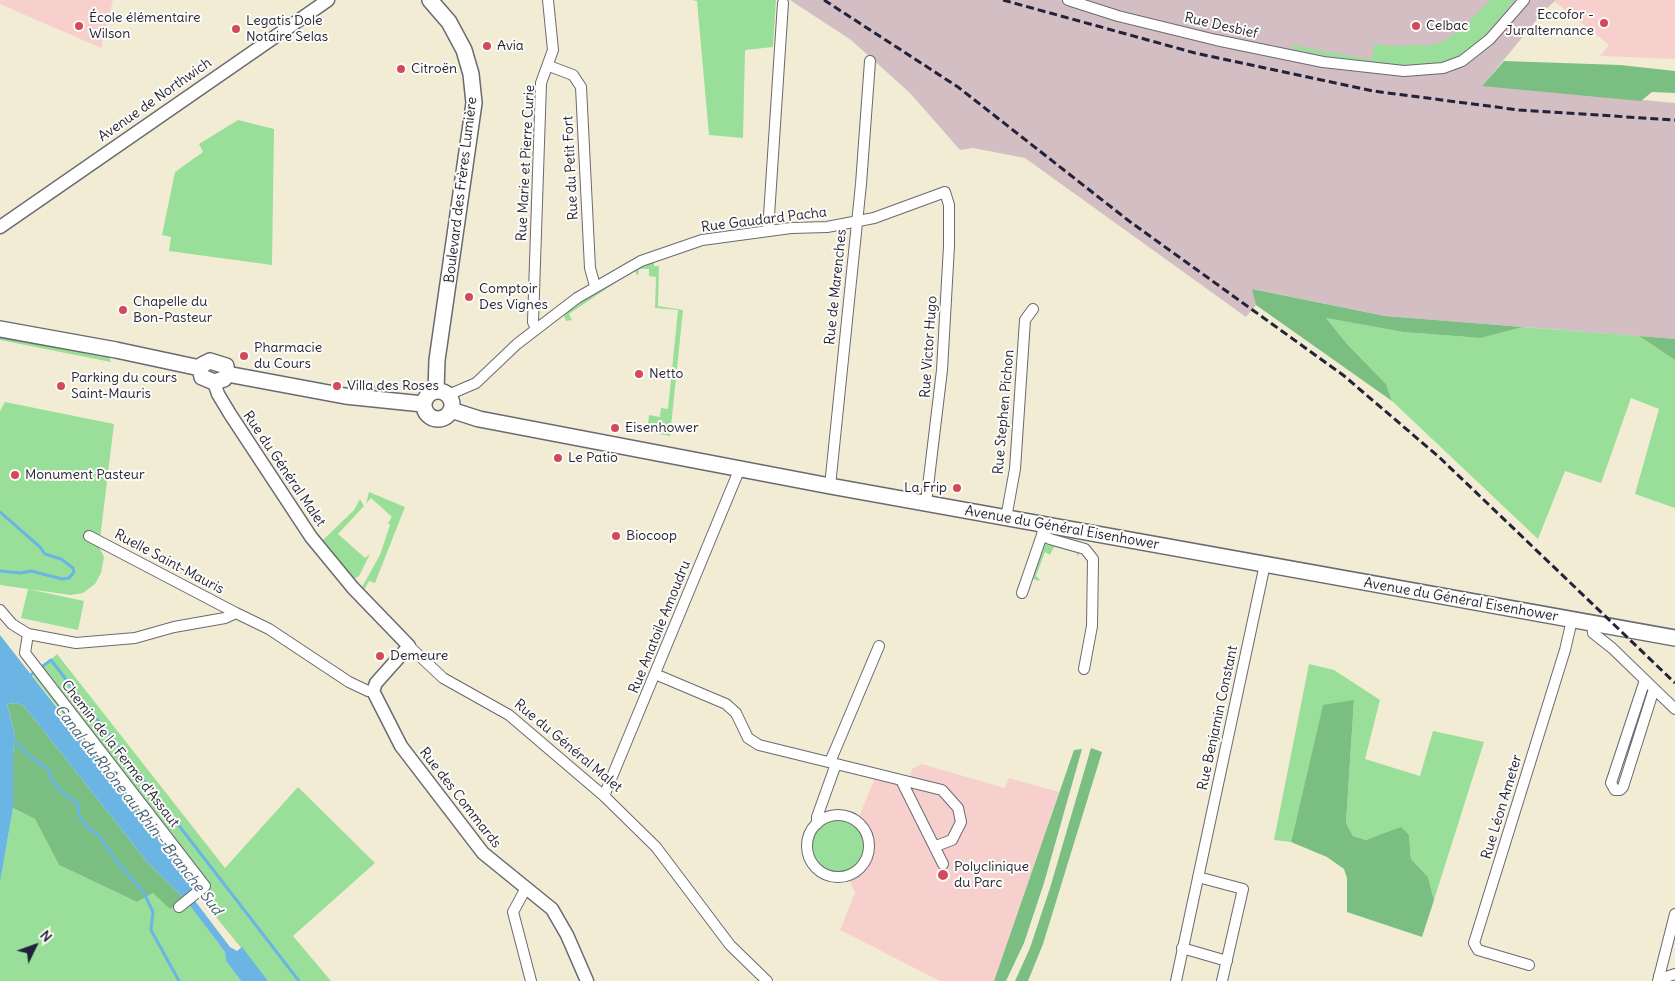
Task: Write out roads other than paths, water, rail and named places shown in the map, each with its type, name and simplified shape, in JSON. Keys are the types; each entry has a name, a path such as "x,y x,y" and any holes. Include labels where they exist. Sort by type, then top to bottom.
{"main road":[{"name":"Boulevard des Frères Lumière","path":"430,0 444,15 459,38 468,64 474,94 473,115 437,360 442,393"},
{"path":"0,328 200,368 202,377 221,378 345,396 424,404"},
{"path":"442,393 452,402 451,410 444,417 435,419 426,414 424,404 429,394 442,393"},
{"name":"Avenue du Général Eisenhower","path":"451,410 480,419 1006,518 1043,530 1265,564 1675,638"}],"street":[{"name":"Avenue de Northwich","path":"0,227 328,0"},
{"name":"Rue Marie et Pierre Curie","path":"536,329 533,322 541,83 549,66 553,38 548,0"},
{"name":"Rue Desbief","path":"1068,0 1118,16 1216,40 1323,62 1404,71 1431,70 1462,61 1490,40 1524,0"},
{"path":"768,231 783,3"},
{"name":"Rue de Marenches","path":"830,486 870,61"},
{"name":"Rue du Petit Fort","path":"549,66 573,75 581,87 590,268 595,286"},
{"name":"Rue Gaudard Pacha","path":"442,393 476,382 536,329 595,286 641,262 702,240 768,231 827,227 856,222 897,211 945,192"},
{"name":"Rue Victor Hugo","path":"926,503 942,370 948,246 948,205 945,192"},
{"name":"Rue Stephen Pichon","path":"1006,518 1015,469 1025,320 1033,309"},
{"name":"Rue du Général Malet","path":"221,378 218,394 230,414 311,537 353,588 443,678 509,715 604,796 656,847 730,945 767,981"},
{"name":"Rue Anatoile Amoudru","path":"604,796 740,468"},
{"path":"1022,593 1043,530"},
{"path":"1043,530 1050,540 1085,549 1093,559 1092,626 1084,669"},
{"name":"Ruelle Saint-Mauris","path":"89,536 236,614 269,629 349,682 368,691 373,690"},
{"name":"Rue Benjamin Constant","path":"1176,981 1265,564"},
{"path":"0,610 12,624 28,634 76,643 135,638 174,626 225,618 236,614"},
{"name":"Rue Léon Ameter","path":"1528,965 1478,950 1474,943 1565,650 1572,620"},
{"path":"1592,623 1593,633 1675,709"},
{"name":"Chemin de la Ferme d'Assaut","path":"28,634 25,653 203,888 179,907"},
{"path":"373,690 376,683 409,646"},
{"path":"817,824 826,818 846,816 863,827 869,846 868,857 862,866 850,874 836,877 817,869 808,851 809,836 817,824 817,817 833,763 879,646"},
{"path":"655,674 726,704 736,712 745,734 752,741 942,790 958,808 961,822 957,834 949,842 936,846"},
{"path":"1645,680 1611,783 1615,790 1620,790 1623,787 1654,689"},
{"name":"Rue des Commards","path":"373,690 381,710 411,761 483,853 552,910 587,981"},
{"path":"901,780 936,846 943,864"},
{"path":"1198,877 1243,889 1222,981"},
{"path":"526,888 513,912 531,981"},
{"path":"1675,914 1658,978 1675,974"},
{"path":"1182,948 1227,961"}],"water":[{"path":"0,635 197,887 189,893 230,947 237,951 242,947 268,981 241,981 226,961 225,952 184,898 148,863 24,706 16,703 7,704 15,735 13,808 0,883"}],"waterway":[{"path":"0,512 40,547 45,554 61,559 73,568 74,572 69,578 62,579 31,571 20,573 0,571"},
{"path":"28,677 51,660 299,981"},
{"path":"11,737 28,755 50,771 51,779 62,792 78,804 79,815 86,826 100,837 118,863 143,891 153,912 151,930 179,981"}],"railway":[{"path":"824,0 958,87 1129,221 1343,375 1439,457 1675,683"},
{"path":"1003,0 1195,53 1373,91 1519,110 1675,120"}],"place":[{"name":"Eccofor - Juralternance","path":"1604,23"},
{"name":"École élémentaire Wilson","path":"79,26"},
{"name":"Celbac","path":"1416,26"},
{"name":"Legatis Dole Notaire Selas","path":"236,29"},
{"name":"Avia","path":"487,46"},
{"name":"Citroën","path":"401,69"},
{"name":"Comptoir Des Vignes","path":"469,297"},
{"name":"Chapelle du Bon-Pasteur","path":"123,310"},
{"name":"Pharmacie du Cours","path":"244,356"},
{"name":"Netto","path":"639,374"},
{"name":"Parking du cours Saint-Mauris","path":"61,386"},
{"name":"Villa des Roses","path":"337,386"},
{"name":"Eisenhower","path":"615,428"},
{"name":"Le Patio","path":"558,458"},
{"name":"Monument Pasteur","path":"15,475"},
{"name":"La Frip","path":"957,488"},
{"name":"Biocoop","path":"616,536"},
{"name":"Demeure","path":"380,656"},
{"name":"Polyclinique du Parc","path":"943,875"}],"water label":[{"name":"Canal du Rhône au Rhin - Branche Sud","path":"138,810"}]}
